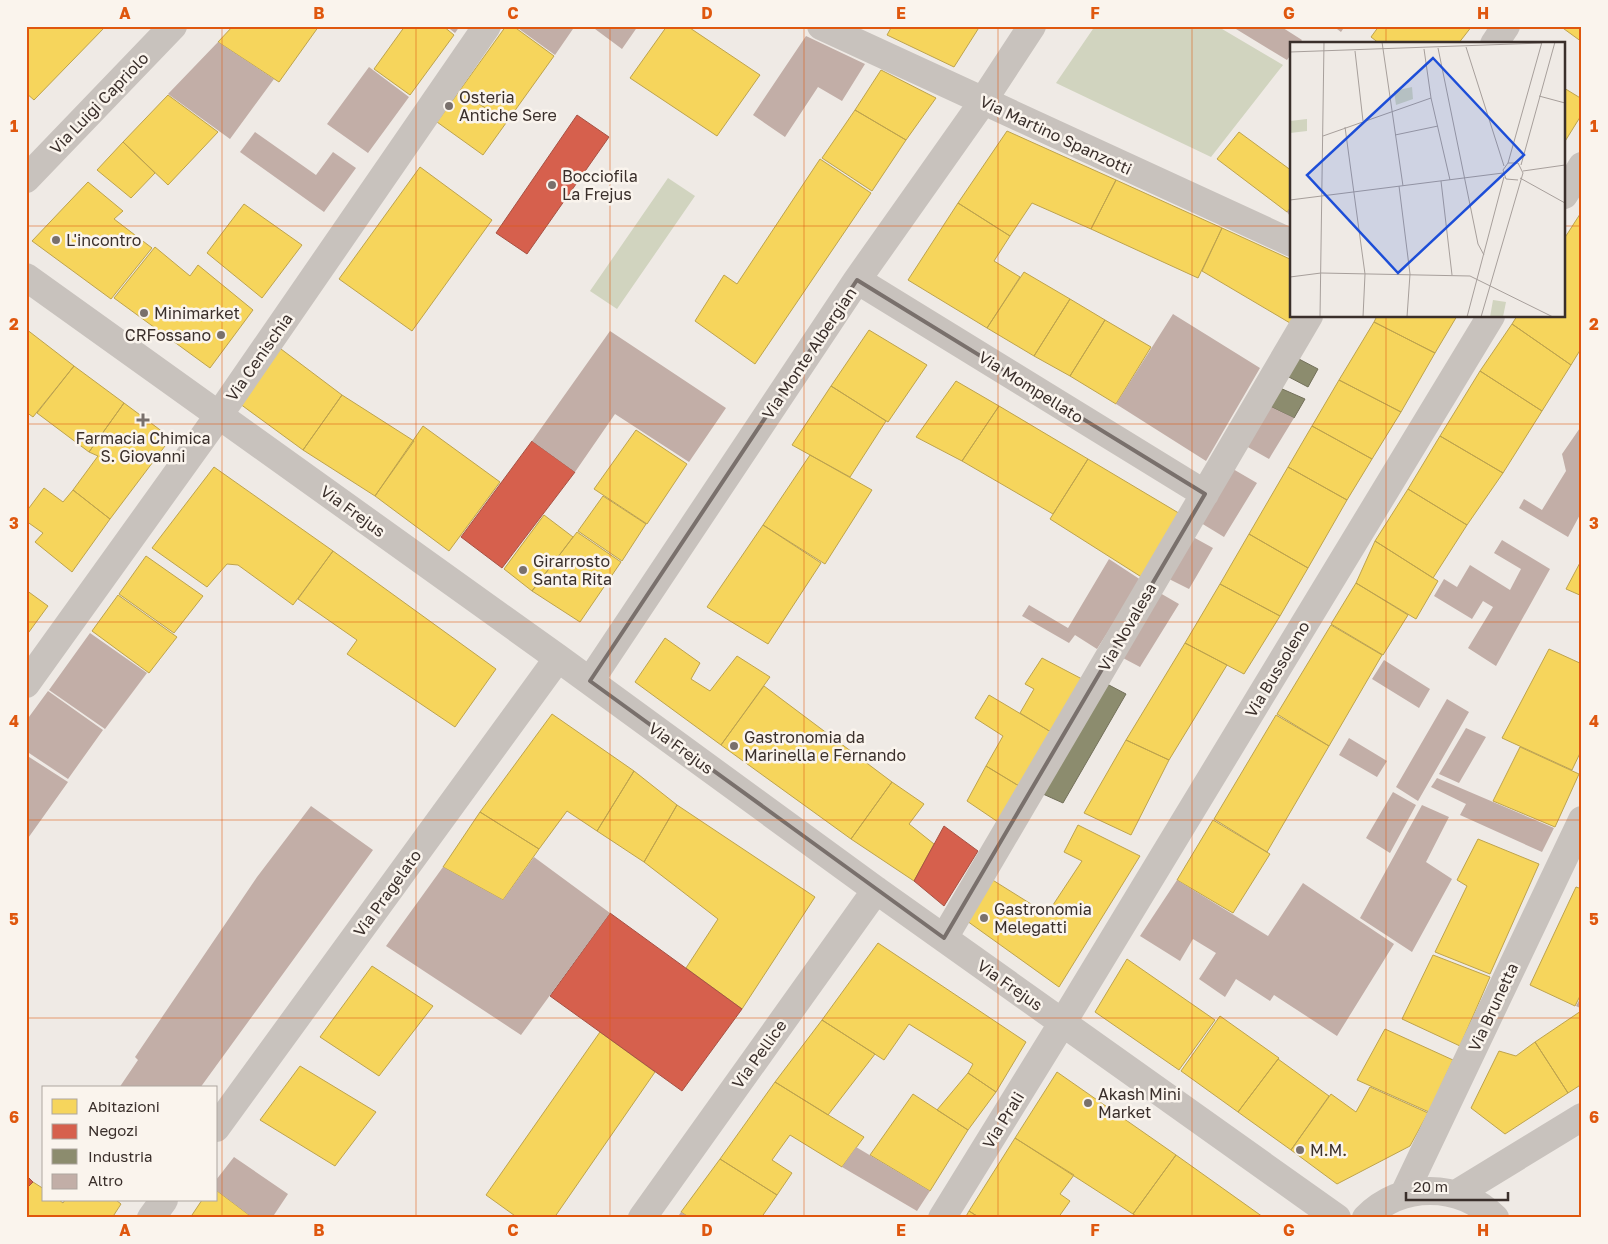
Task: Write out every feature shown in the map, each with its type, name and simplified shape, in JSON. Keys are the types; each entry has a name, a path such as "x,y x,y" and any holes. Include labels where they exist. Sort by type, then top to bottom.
{"street":[{"name":"Via Luigi Capriolo","path":"26,180 172,26"},
{"name":"Via Cenischia","path":"26,684 219,415 487,26"},
{"name":"Via Martino Spanzotti","path":"822,26 1290,242"},
{"name":"Via Monte Albergian","path":"590,681 858,280 1032,26"},
{"path":"1495,42 1506,26"},
{"path":"1566,192 1582,166"},
{"name":"Via Frejus","path":"26,278 590,681 876,890 1337,1218"},
{"name":"Via Mompellato","path":"858,280 1205,494"},
{"name":"Via Novalesa","path":"944,938 1308,318"},
{"name":"Via Bussoleno","path":"1063,1022 1490,318"},
{"name":"Via Pragelato","path":"218,1125 558,658"},
{"name":"Via Brunetta","path":"1404,1194 1582,820"},
{"name":"Via Pellice","path":"642,1218 876,890"},
{"name":"Via Prali","path":"942,1218 1063,1022"},
{"path":"1456,1194 1582,1117"},
{"path":"1366,1218 1376,1208 1404,1194 1430,1190 1456,1194 1485,1208 1495,1218"},
{"path":"151,1218 163,1202"}],"highlighted area":[{"path":"857,280 1205,494 944,938 590,681"}],"green space":[{"path":"1095,26 1217,26 1283,65 1211,157 1056,83"},
{"path":"668,178 695,196 617,309 590,291"}],"building: Abitazioni":[{"path":"26,26 102,26 104,28 34,100 26,93"},
{"path":"233,26 319,26 279,82 218,42"},
{"path":"405,26 443,26 454,35 410,95 374,69"},
{"path":"506,26 513,26 554,56 506,123 460,90"},
{"path":"667,26 687,26 760,75 717,136 630,78"},
{"path":"892,26 980,26 954,67 887,35"},
{"path":"1379,26 1472,26 1460,42 1377,42 1371,37"},
{"path":"1560,26 1582,26 1582,42"},
{"path":"881,70 936,98 906,140 855,110"},
{"path":"1566,89 1582,99 1582,114 1566,140"},
{"path":"460,90 506,123 483,155 437,122"},
{"path":"168,95 218,132 168,185 123,142"},
{"path":"855,110 906,140 872,191 822,158"},
{"path":"1007,131 1116,180 1091,229 1032,203 1010,236 958,203"},
{"path":"1239,132 1290,170 1290,208 1287,212 1217,159"},
{"path":"123,142 155,173 131,198 97,170"},
{"path":"820,159 871,193 755,364 695,321 724,275 737,284"},
{"path":"420,167 492,220 412,331 339,279"},
{"path":"1116,180 1222,228 1198,278 1091,229"},
{"path":"88,182 123,211 114,219 152,248 111,299 32,241"},
{"path":"958,203 1010,236 994,261 1020,277 987,328 908,280"},
{"path":"244,204 302,245 262,298 207,253"},
{"path":"1582,211 1582,347 1571,365 1512,324 1516,318 1566,318 1566,236"},
{"path":"1222,228 1290,259 1290,318 1293,318 1290,323 1202,271"},
{"path":"155,247 190,276 198,265 253,310 210,368 114,298"},
{"path":"1024,272 1070,299 1034,356 987,328"},
{"path":"1070,299 1105,320 1070,376 1034,356"},
{"path":"1376,318 1456,318 1435,353 1374,322"},
{"path":"1105,320 1151,347 1116,404 1070,376"},
{"path":"1374,322 1435,353 1401,412 1339,380"},
{"path":"1512,324 1571,365 1542,411 1480,371"},
{"path":"26,329 74,366 33,417 26,412"},
{"path":"869,330 927,365 888,422 831,386"},
{"path":"277,346 342,395 303,450 236,401"},
{"path":"74,366 124,403 89,452 37,413"},
{"path":"1480,371 1542,411 1503,473 1440,436"},
{"path":"1339,380 1401,412 1372,459 1312,426"},
{"path":"956,381 999,406 962,461 916,437"},
{"path":"831,386 886,421 850,477 792,445"},
{"path":"342,395 414,441 375,496 303,450"},
{"path":"124,403 171,438 110,519 73,490 98,456 89,452"},
{"path":"999,406 1088,459 1053,514 962,461"},
{"path":"423,426 500,482 449,551 375,496"},
{"path":"1312,426 1372,459 1347,500 1288,467"},
{"path":"636,430 687,464 647,524 594,489"},
{"path":"1440,436 1503,473 1467,525 1408,489"},
{"path":"810,455 872,490 825,564 763,525"},
{"path":"1088,459 1182,515 1143,578 1050,519"},
{"path":"214,467 333,551 293,605 238,565 227,564 207,587 152,548"},
{"path":"1288,467 1347,500 1308,568 1249,534"},
{"path":"44,488 63,502 73,490 110,519 72,572 35,542 43,533 26,521 26,512"},
{"path":"1408,489 1467,525 1433,578 1375,541"},
{"path":"603,496 646,524 622,561 578,531"},
{"path":"544,515 573,537 532,591 504,569"},
{"path":"763,525 821,563 768,644 707,607"},
{"path":"577,532 621,562 580,622 532,591"},
{"path":"1249,534 1308,568 1280,616 1220,584"},
{"path":"1375,541 1438,581 1416,619 1356,583"},
{"path":"333,551 496,669 455,727 347,654 357,640 298,599"},
{"path":"146,556 203,596 174,633 119,594"},
{"path":"1582,559 1582,596 1566,589"},
{"path":"1356,583 1408,615 1383,655 1331,624"},
{"path":"1220,584 1280,616 1244,674 1185,643"},
{"path":"26,590 48,606 26,636"},
{"path":"118,595 177,637 149,673 92,631"},
{"path":"1331,625 1382,655 1329,746 1277,714"},
{"path":"665,638 700,663 691,679 710,691 737,656 770,677 721,745 635,682"},
{"path":"1185,643 1227,665 1169,760 1126,740"},
{"path":"1549,649 1582,664 1582,749 1572,770 1502,738"},
{"path":"1042,658 1082,679 1051,732 1020,713 1034,689 1025,684"},
{"path":"764,686 892,782 851,839 721,745"},
{"path":"989,695 1051,732 1019,786 986,766 1003,736 975,718"},
{"path":"552,714 634,771 597,831 567,811 539,849 480,812"},
{"path":"1276,715 1329,746 1267,852 1214,819"},
{"path":"1126,740 1169,760 1131,835 1084,813"},
{"path":"1520,747 1579,774 1555,827 1493,801"},
{"path":"986,766 1019,786 998,822 967,801"},
{"path":"634,771 677,805 644,862 597,831"},
{"path":"892,782 924,804 909,824 934,844 914,881 851,839"},
{"path":"677,805 815,897 742,1009 686,968 718,919 644,862"},
{"path":"480,812 539,849 503,900 443,867"},
{"path":"1213,820 1270,854 1233,913 1177,880"},
{"path":"1078,825 1140,856 1059,987 967,921 991,879 1047,914 1082,861 1064,852"},
{"path":"1478,839 1539,864 1490,974 1435,952 1467,886 1457,880"},
{"path":"1576,887 1582,889 1582,921 1580,925 1582,926 1582,992 1575,1006 1530,985"},
{"path":"878,943 1026,1042 996,1092 968,1073 973,1064 909,1024 884,1060 822,1020"},
{"path":"1433,955 1490,977 1460,1046 1402,1019"},
{"path":"1127,959 1215,1020 1179,1070 1095,1012"},
{"path":"372,966 433,1006 379,1076 320,1037"},
{"path":"1581,1011 1582,1084 1568,1093 1535,1042"},
{"path":"1220,1016 1279,1058 1238,1112 1181,1071"},
{"path":"822,1020 875,1054 828,1115 775,1082"},
{"path":"1385,1029 1453,1060 1429,1112 1357,1080"},
{"path":"600,1032 655,1072 554,1218 518,1218 486,1195"},
{"path":"1535,1042 1568,1093 1505,1134 1471,1108 1499,1051 1516,1056"},
{"path":"1278,1059 1329,1096 1291,1150 1238,1112"},
{"path":"300,1066 376,1112 335,1166 260,1120"},
{"path":"1057,1072 1176,1155 1133,1214 1015,1138"},
{"path":"968,1073 996,1092 968,1130 937,1110"},
{"path":"775,1082 864,1137 842,1167 790,1135 772,1160 792,1173 777,1195 720,1159"},
{"path":"1370,1087 1428,1113 1410,1146 1337,1184 1291,1150 1331,1094 1356,1112"},
{"path":"913,1094 968,1130 930,1191 870,1155"},
{"path":"1015,1138 1074,1175 1060,1194 1070,1201 1058,1218 980,1218 969,1211"},
{"path":"1176,1155 1263,1217 1139,1218 1133,1214"},
{"path":"720,1159 777,1195 761,1218 690,1218 681,1212"},
{"path":"33,1182 42,1188 42,1202 118,1202 121,1204 112,1218 26,1218 26,1189"},
{"path":"218,1192 253,1218 190,1218 201,1202 218,1202"},
{"path":"969,1211 980,1218 965,1218"}],"building: Negozi":[{"name":"Bocciofila La Frejus","path":"577,115 609,137 527,254 496,233"},
{"path":"532,441 575,472 502,568 461,537"},
{"path":"944,826 978,851 944,906 914,881"},
{"path":"610,913 742,1009 682,1091 550,996"},
{"path":"26,1175 33,1182 26,1189"}],"building: Industria":[{"path":"1297,358 1318,369 1308,387 1287,376"},
{"path":"1280,388 1305,399 1294,418 1269,406"},
{"path":"1107,684 1126,694 1063,803 1043,794"}],"building: Altro":[{"path":"446,26 460,26 455,33"},
{"path":"515,26 575,26 555,55"},
{"path":"591,26 638,26 622,49"},
{"path":"1239,26 1280,26 1302,40 1300,42 1290,42 1290,56 1287,60 1236,29"},
{"path":"1333,26 1345,26 1341,32"},
{"path":"806,36 865,64 842,101 818,87 785,137 753,115"},
{"path":"218,42 274,79 230,139 168,94"},
{"path":"369,67 409,97 368,153 327,124"},
{"path":"255,132 316,175 333,152 356,168 324,212 240,152"},
{"path":"1173,314 1260,368 1206,461 1116,404"},
{"path":"610,331 726,408 689,462 615,414 575,472 532,441"},
{"path":"1269,406 1294,418 1269,459 1246,446"},
{"path":"1582,425 1582,511 1568,537 1519,508 1524,499 1542,510 1566,471 1562,454"},
{"path":"1233,469 1257,483 1224,537 1201,523"},
{"path":"1193,537 1213,548 1189,589 1169,579"},
{"path":"1502,540 1550,569 1496,666 1468,648 1493,607 1483,601 1472,619 1434,596 1444,579 1457,587 1470,565 1510,590 1521,569 1494,553"},
{"path":"1109,559 1141,580 1097,649 1075,635 1069,643 1022,616 1029,605 1068,628"},
{"path":"1160,593 1179,604 1140,667 1123,658"},
{"path":"90,633 147,673 105,729 49,690"},
{"path":"1384,660 1430,689 1419,708 1372,679"},
{"path":"48,691 103,730 68,779 26,751 26,721"},
{"path":"1447,699 1469,712 1418,801 1396,787"},
{"path":"1466,728 1486,737 1459,783 1439,774"},
{"path":"1349,738 1387,761 1377,777 1339,755"},
{"path":"26,755 68,782 26,841"},
{"path":"1437,778 1554,828 1542,852 1460,815 1466,804 1431,787"},
{"path":"1393,792 1416,805 1390,853 1366,838"},
{"path":"1422,805 1449,817 1426,862 1452,879 1412,952 1360,918"},
{"path":"311,806 373,850 201,1086 120,1086 138,1060 135,1057 257,877"},
{"path":"534,857 610,913 521,1035 386,946 443,867 503,900"},
{"path":"1177,880 1268,936 1303,883 1394,944 1337,1036 1274,995 1270,1001 1236,979 1225,997 1199,979 1216,953 1193,939 1180,961 1140,936"},
{"path":"1582,995 1582,1009 1576,1006"},
{"path":"856,1147 930,1191 917,1211 842,1167"},
{"path":"234,1157 288,1194 272,1218 253,1218 218,1192 218,1177"},
{"path":"681,1212 690,1218 677,1218"}],"place":[{"name":"Osteria Antiche Sere","path":"449,106"},
{"name":"Bocciofila La Frejus","path":"552,185"},
{"name":"L'incontro","path":"56,240"},
{"name":"Minimarket","path":"144,313"},
{"name":"CRFossano","path":"221,335"},
{"name":"Farmacia Chimica S. Giovanni","path":"143,420"},
{"name":"Girarrosto Santa Rita","path":"523,570"},
{"name":"Gastronomia da Marinella e Fernando","path":"734,746"},
{"name":"Gastronomia Melegatti","path":"984,918"},
{"name":"Akash Mini Market","path":"1088,1103"},
{"name":"M.M.","path":"1300,1150"}]}
